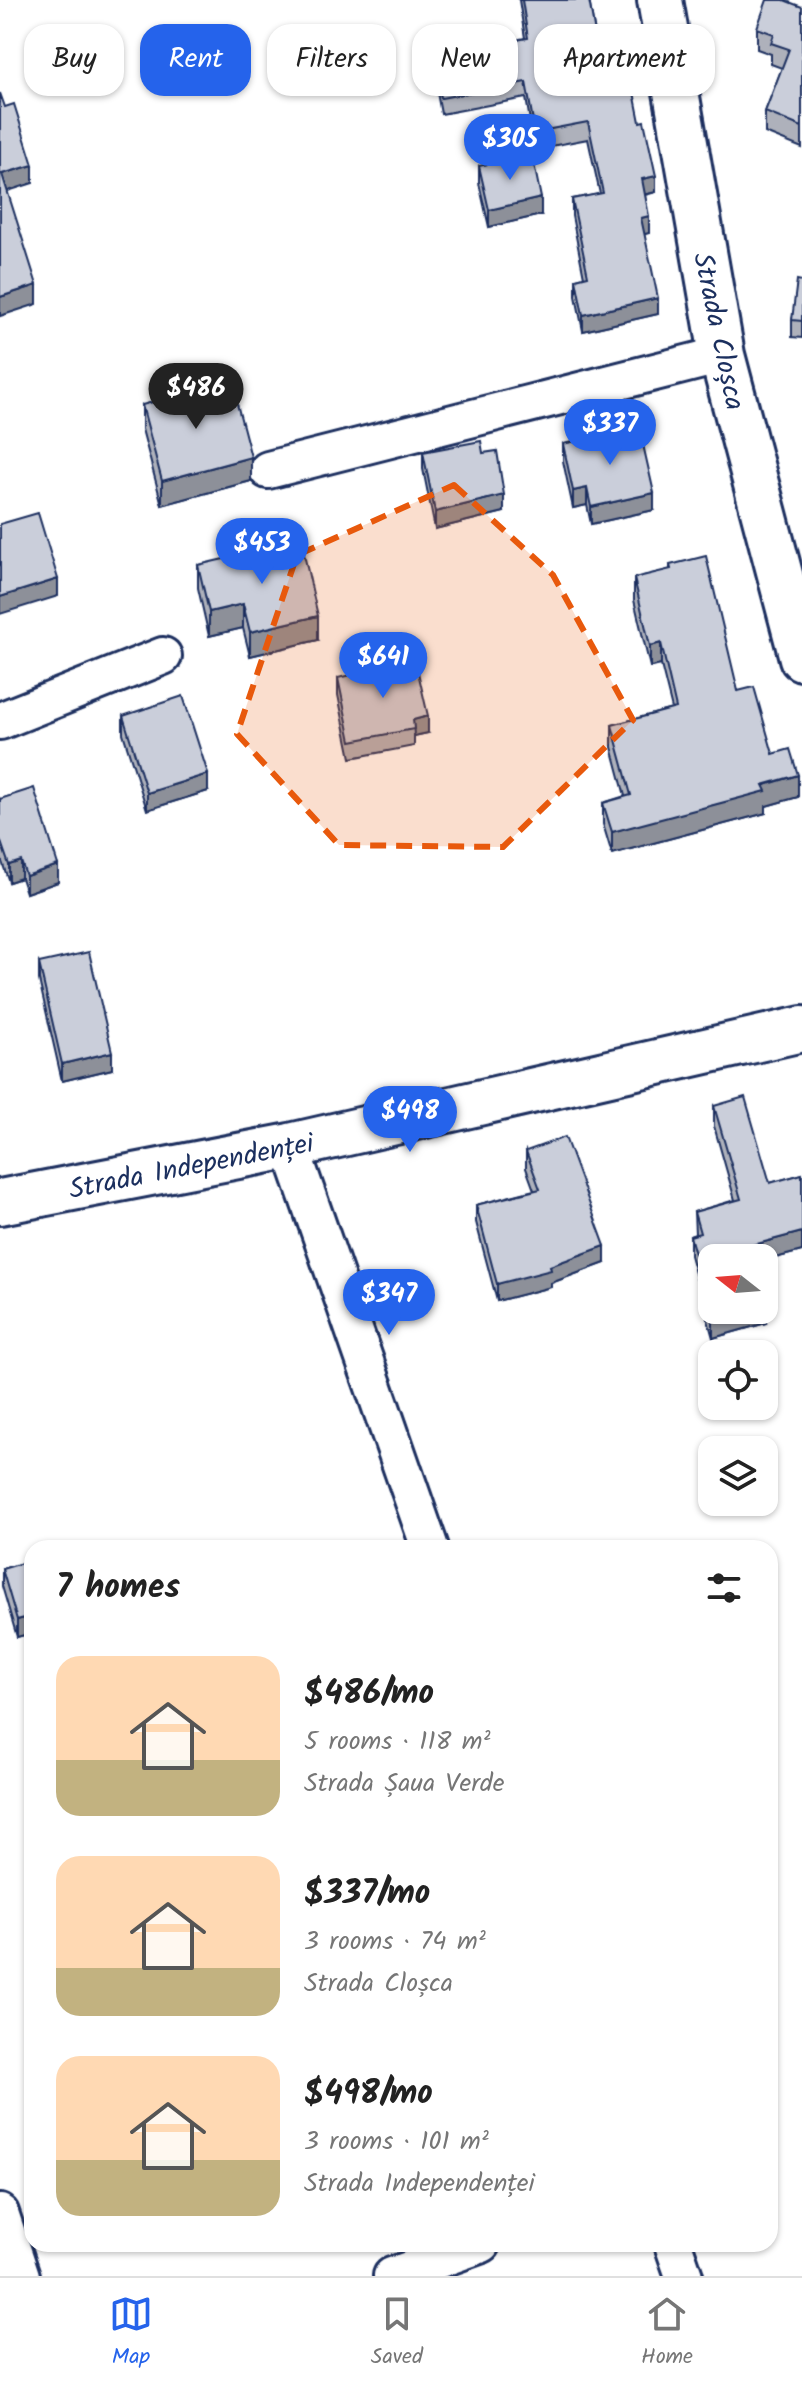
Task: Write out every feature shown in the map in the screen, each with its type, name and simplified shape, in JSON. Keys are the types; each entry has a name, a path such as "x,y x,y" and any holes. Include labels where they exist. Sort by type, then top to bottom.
{"street":[{"name":"Strada Cloșca","path":"660,0 722,355 802,658"},
{"path":"268,470 722,355"},
{"path":"0,721 163,656"},
{"name":"Strada Independenței","path":"0,1202 290,1146 802,1029"},
{"path":"290,1146 427,1540"},
{"path":"0,2213 21,2276"},
{"path":"392,2276 460,2252"},
{"path":"676,2252 684,2276"}],"highlighted area":[{"path":"454,485 553,575 633,720 503,847 339,845 237,734 297,555"}],"building":[{"path":"522,0 589,0 593,24 534,24 534,96 635,96 640,122 644,121 656,176 642,179 649,216 641,218 658,298 583,315 576,279 588,276 572,199 603,193 588,122 535,132 526,82 518,84 518,40 528,38"},
{"path":"767,0 784,0 802,7 802,127 765,112 789,49 771,43 774,34 757,28"},
{"path":"0,93 5,107 14,104 33,165 2,174 37,285 0,297"},
{"path":"532,154 541,198 489,210 479,166"},
{"path":"797,280 802,281 802,321 792,320"},
{"path":"231,381 251,457 162,481 142,405"},
{"path":"639,427 654,493 591,507 587,488 573,491 563,444"},
{"path":"481,441 483,453 497,451 504,495 435,512 423,452"},
{"path":"38,513 58,579 0,597 0,524"},
{"path":"301,541 318,616 250,632 243,604 209,612 198,565"},
{"path":"706,556 738,691 754,687 773,754 790,749 798,775 763,785 766,791 612,832 603,803 631,795 612,725 676,708 661,643 650,646 634,578"},
{"path":"415,659 428,716 413,720 414,729 351,741 338,678"},
{"path":"183,696 208,774 147,793 123,716"},
{"path":"34,788 58,865 26,876 21,861 9,865 0,839 0,799"},
{"path":"89,952 112,1052 62,1064 39,963"},
{"path":"745,1097 770,1183 802,1174 802,1232 757,1244 698,1244 698,1265 690,1236 700,1233 694,1212 741,1199 714,1106"},
{"path":"565,1137 605,1246 550,1266 551,1270 497,1284 476,1205 540,1189 526,1151"},
{"path":"24,1562 24,1618 17,1620 2,1569"}]}
